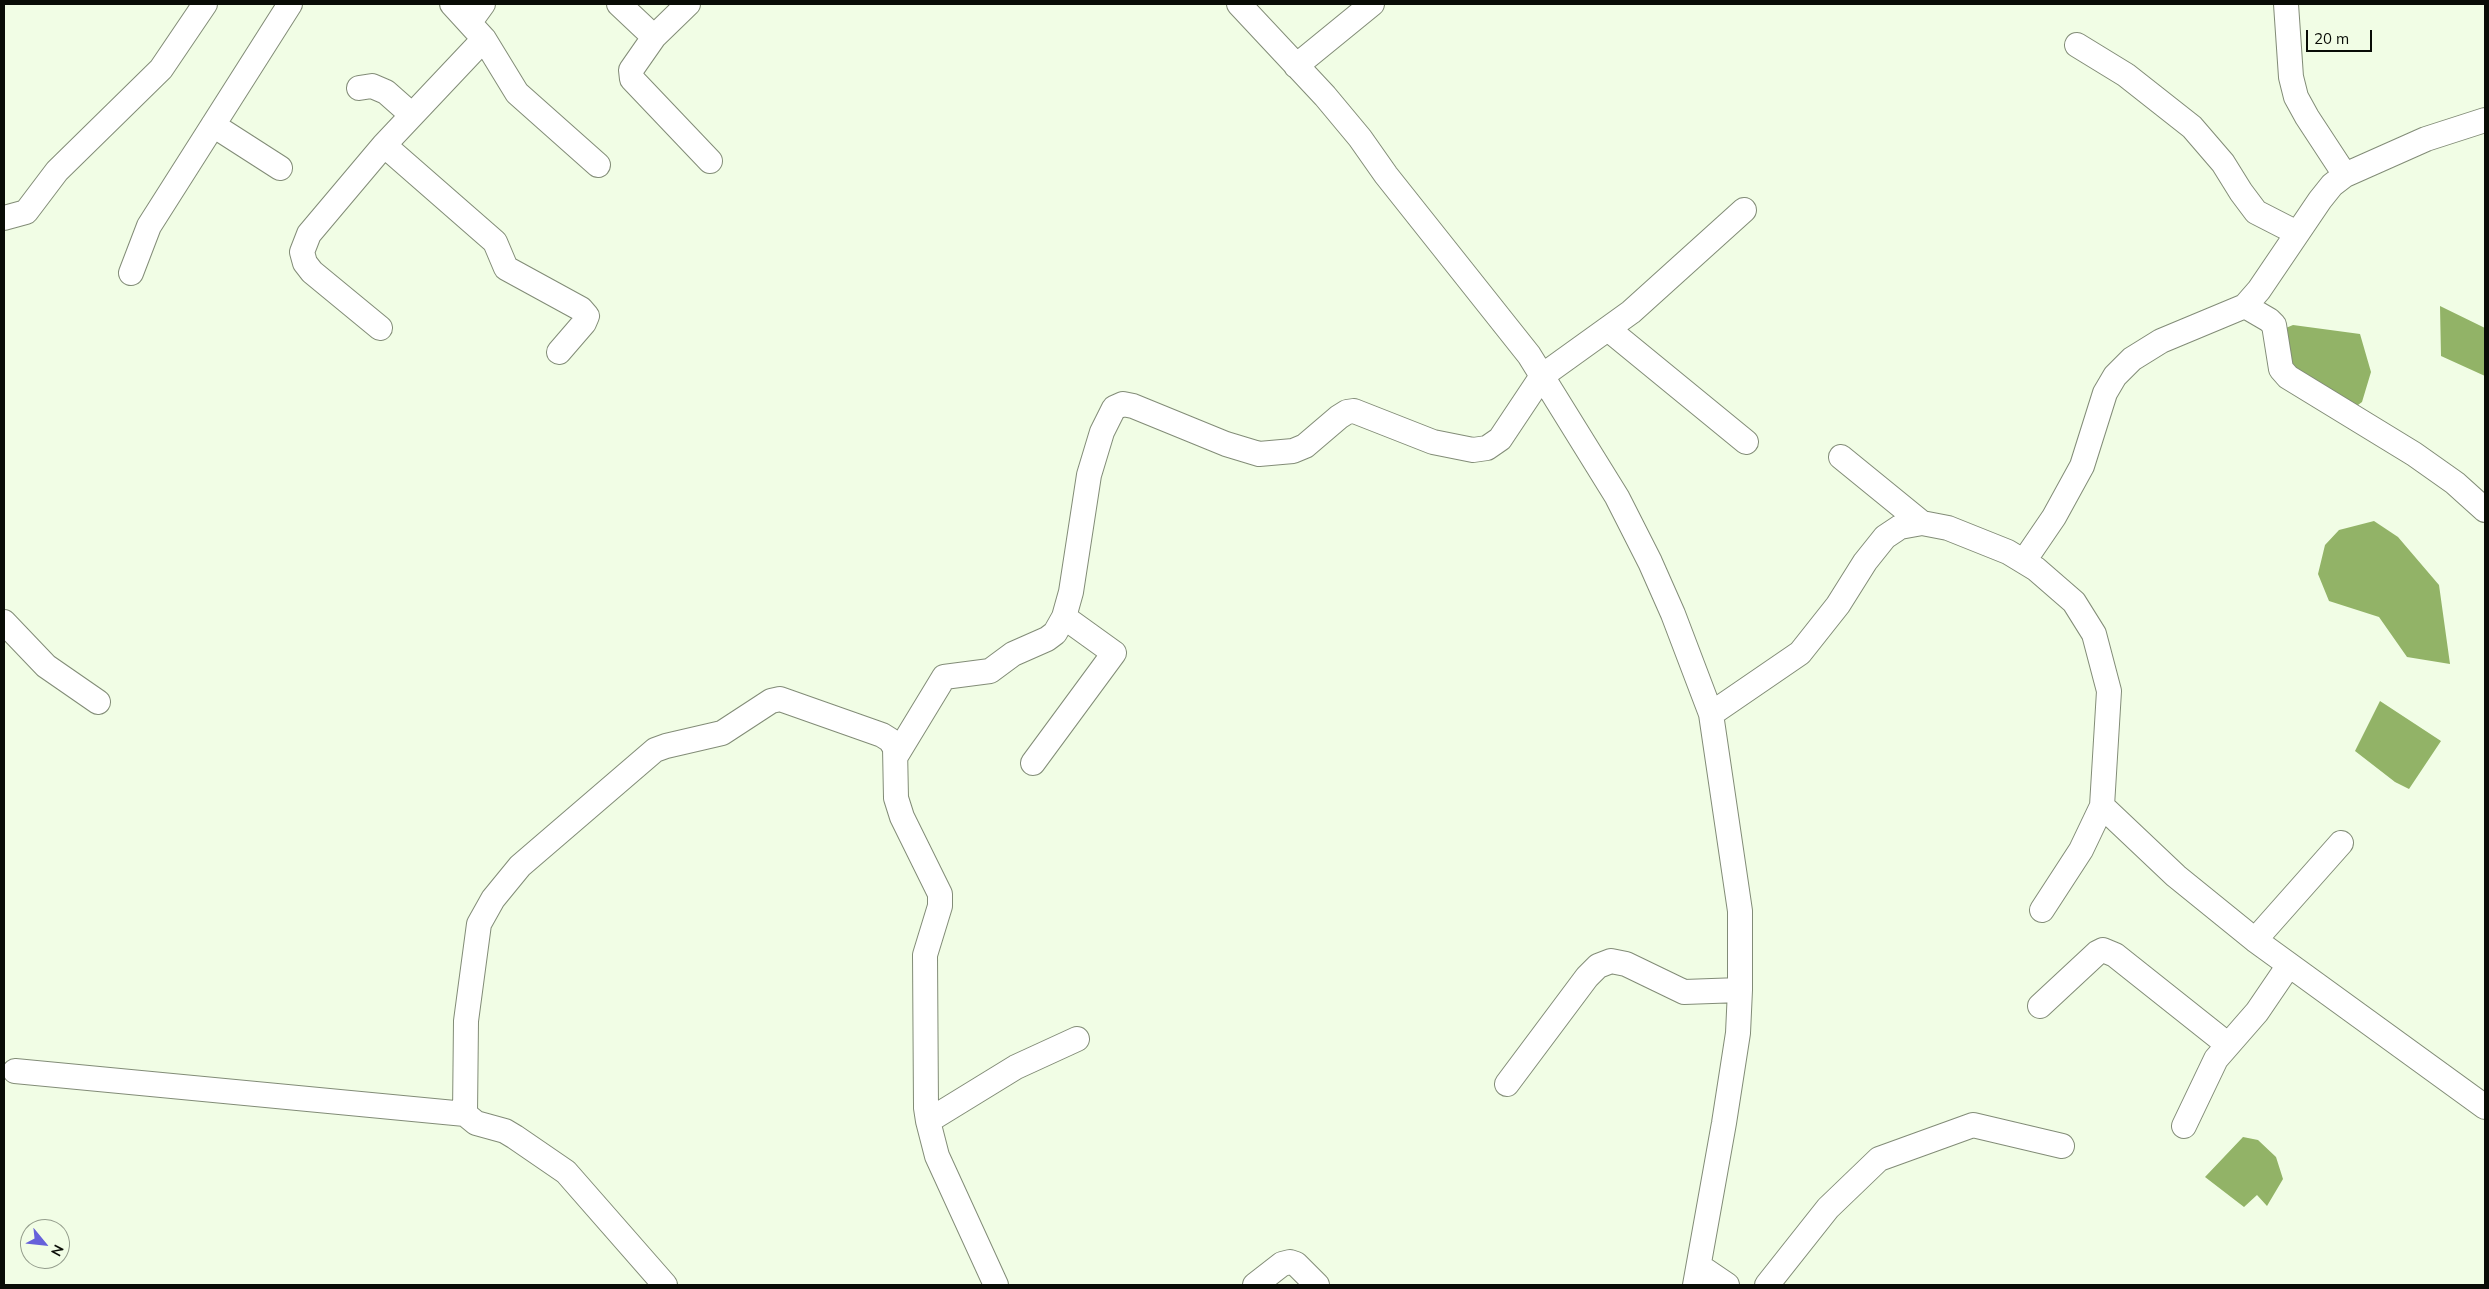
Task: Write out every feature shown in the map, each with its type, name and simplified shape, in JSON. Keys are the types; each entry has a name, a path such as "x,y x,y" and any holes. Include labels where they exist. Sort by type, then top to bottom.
{"street":[{"path":"4,218 26,212 57,171 160,69 205,4"},
{"path":"131,273 149,226 290,4"},
{"path":"452,4 479,22 517,93 598,165"},
{"path":"619,4 654,37"},
{"path":"688,4 654,37 631,70 632,79 710,161"},
{"path":"1239,4 1360,138 1425,224 1490,303 1542,376 1617,497 1650,562 1673,614 1711,714 1740,911 1738,1033 1726,1114 1697,1276 1727,1285"},
{"path":"1296,66 1372,4"},
{"path":"2286,4 2291,77 2296,97 2306,117 2345,175"},
{"path":"380,328 312,272 305,263 302,252 309,234 384,145 412,115 479,22"},
{"path":"2077,45 2126,75 2192,127 2223,163 2252,208 2268,219 2296,233"},
{"path":"359,88 372,86 386,92 412,115"},
{"path":"2024,561 2054,517 2082,466 2099,409 2115,376 2132,359 2161,341 2245,306 2259,290 2296,233 2332,185 2345,175 2426,139 2485,120"},
{"path":"213,124 280,168"},
{"path":"384,145 495,242 506,268 581,309 587,316 584,323 559,352"},
{"path":"896,756 944,677 990,671 1012,654 1054,633 1064,617 1072,592 1089,475 1102,432 1114,408 1123,404 1133,406 1226,444 1259,454 1293,452 1306,446 1339,417 1354,411 1433,442 1473,450 1487,448 1500,439 1542,376 1608,329 1744,210"},
{"path":"2245,306 2269,320 2274,326 2281,369 2288,378 2414,454 2455,483 2485,510"},
{"path":"1608,329 1746,442"},
{"path":"1841,457 1922,523"},
{"path":"1711,714 1800,653 1838,605 1865,562 1885,537 1900,527 1922,523 1948,528 2008,552 2024,561 2074,602 2094,634 2109,691 2102,806 2081,850 2042,910"},
{"path":"1033,763 1114,652 1064,617"},
{"path":"4,622 46,666 98,702"},
{"path":"465,1114 463,1106 466,1021 479,924 493,899 520,866 641,761 666,746 722,733 771,701 780,699 882,735 890,740 896,756 896,798 902,817 940,894 940,906 925,955 926,1108 928,1121 937,1156 996,1285"},
{"path":"2102,806 2176,876 2255,940 2394,1038 2485,1107"},
{"path":"2255,940 2341,842"},
{"path":"2040,1006 2097,953 2103,950 2114,955 2228,1044"},
{"path":"1507,1084 1587,977 1598,966 1611,962 1626,964 1684,992 1740,990"},
{"path":"2184,1126 2204,1082 2228,1044 2257,1012 2289,964"},
{"path":"928,1121 1002,1075 1077,1039"},
{"path":"15,1071 465,1114 476,1123 510,1134 566,1172 665,1285"},
{"path":"1767,1285 1828,1208 1879,1159 1973,1125 2062,1146"},
{"path":"1254,1285 1282,1264 1290,1262 1317,1285"}],"shaded area":[{"path":"2440,306 2485,328 2485,376 2441,356"},
{"path":"2293,325 2360,334 2371,372 2362,402 2350,411 2315,386 2269,370 2264,337"},
{"path":"2374,521 2398,537 2439,585 2450,664 2407,657 2379,617 2329,601 2318,574 2325,545 2339,530"},
{"path":"2380,701 2441,741 2409,789 2395,782 2355,751"},
{"path":"2243,1137 2258,1140 2276,1157 2283,1179 2267,1206 2257,1195 2244,1207 2205,1177"}]}
